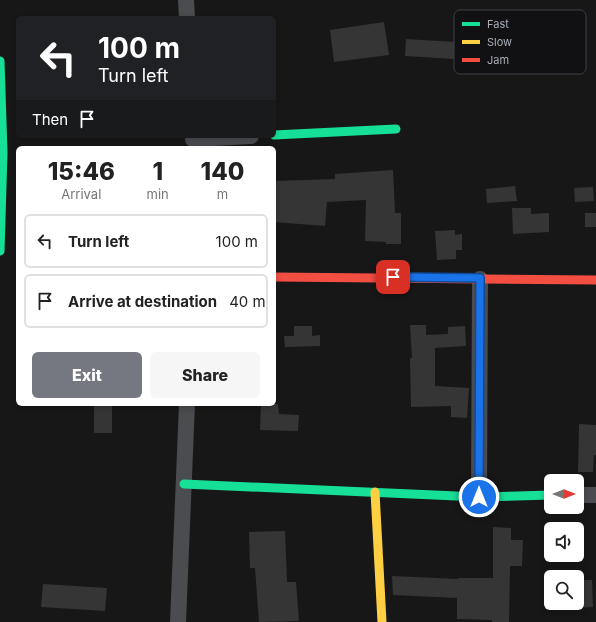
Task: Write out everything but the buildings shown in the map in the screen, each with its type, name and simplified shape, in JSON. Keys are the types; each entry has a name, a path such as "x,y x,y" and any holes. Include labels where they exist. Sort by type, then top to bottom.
{"street":[{"path":"186,0 187,16"},
{"path":"0,61 3,153 0,251"},
{"path":"276,135 396,129"},
{"path":"193,141 228,138"},
{"path":"276,278 480,278 596,280"},
{"path":"479,497 480,278"},
{"path":"178,622 187,406"},
{"path":"184,484 479,497 544,495"},
{"path":"374,492 382,622"},
{"path":"584,495 596,494"}],"traffic: fast":[{"path":"0,61 3,153 0,251"},
{"path":"276,135 396,129"},
{"path":"184,484 479,497 544,495"}],"traffic: slow":[{"path":"375,492 382,622"}],"traffic: jam":[{"path":"276,277 596,280"}],"route":[{"path":"393,277 480,278 479,497"}]}
